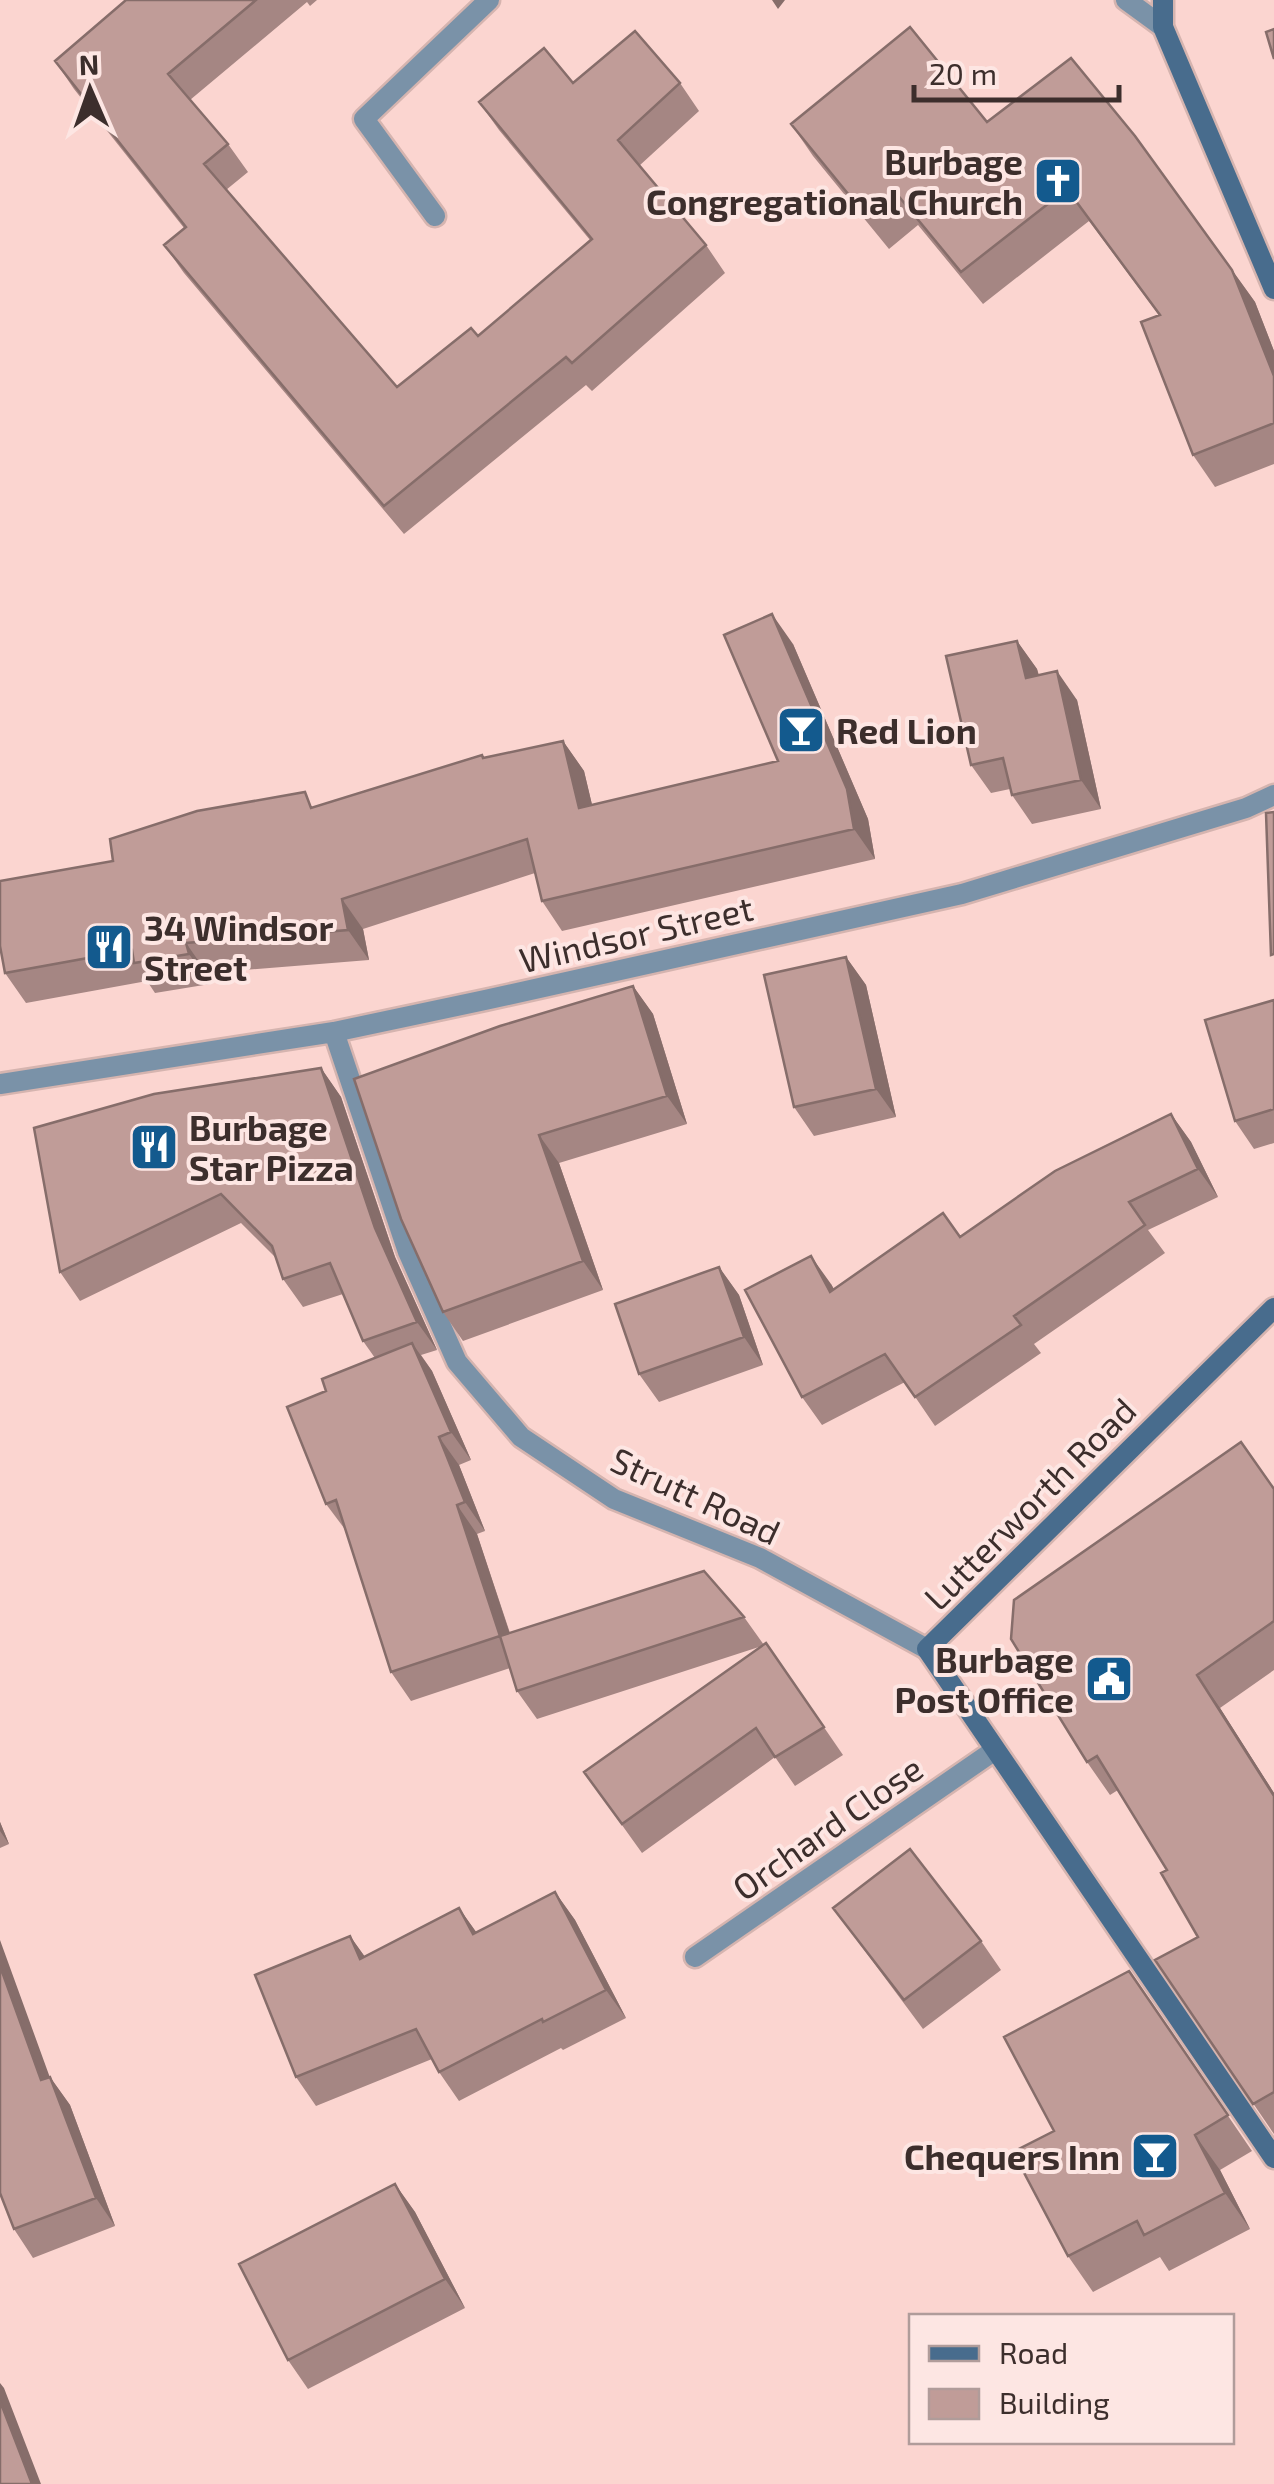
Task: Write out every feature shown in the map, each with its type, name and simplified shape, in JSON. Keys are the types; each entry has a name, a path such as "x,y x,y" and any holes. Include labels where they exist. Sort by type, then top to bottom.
{"main road":[{"path":"1162,0 1163,27 1274,289"},
{"name":"Lutterworth Road","path":"1274,1308 927,1650 1274,2158"}],"street":[{"path":"435,216 364,119 490,0"},
{"path":"1126,0 1163,27"},
{"name":"Windsor Street","path":"0,1084 334,1032 962,894 1246,808 1274,794"},
{"name":"Strutt Road","path":"334,1032 408,1252 457,1362 521,1437 614,1499 760,1558 927,1650"},
{"name":"Orchard Close","path":"696,1958 996,1750"}],"building":[{"path":"126,0 256,0 168,74 228,144 204,164 397,387 471,328 478,336 592,239 479,102 544,48 573,83 635,31 680,83 618,140 706,245 572,363 566,357 384,506 164,245 186,227 55,61"},
{"path":"910,27 987,122 1071,58 1135,136 1232,270 1274,376 1274,423 1193,455 1141,322 1160,315 1067,189 961,272 896,193 867,217 791,124"},
{"path":"1274,29 1274,59 1266,32"},
{"path":"772,614 847,789 854,829 542,901 527,839 342,899 348,930 186,943 189,954 134,963 132,950 5,973 0,946 0,881 113,861 110,839 197,811 305,792 311,808 482,755 483,758 563,741 579,808 778,761 724,635"},
{"path":"1017,641 1026,678 1057,671 1081,780 1012,795 1003,758 971,765 946,656"},
{"path":"1274,812 1274,954 1271,955 1266,813"},
{"path":"846,957 876,1089 794,1107 764,975"},
{"path":"633,986 667,1096 539,1135 583,1261 443,1312 401,1219 354,1079 500,1026"},
{"path":"1274,1000 1274,1109 1235,1121 1205,1020"},
{"path":"321,1068 375,1228 417,1322 363,1341 330,1263 283,1279 272,1246 221,1194 60,1272 34,1128 154,1094"},
{"path":"1171,1114 1198,1169 1129,1202 1145,1225 1014,1316 1021,1325 915,1397 885,1354 802,1397 745,1290 811,1256 830,1292 943,1213 960,1237 1055,1171"},
{"path":"719,1267 744,1337 639,1374 615,1304"},
{"path":"412,1343 451,1432 439,1437 465,1502 457,1505 500,1636 391,1672 336,1500 326,1504 287,1407 326,1391 322,1379"},
{"path":"1241,1442 1274,1489 1274,1621 1197,1675 1274,1796 1274,2092 1253,2104 1155,1960 1198,1937 1161,1873 1167,1870 1097,1756 1087,1762 1011,1639 1014,1600"},
{"path":"704,1571 744,1617 517,1691 500,1636"},
{"path":"766,1643 824,1727 775,1757 756,1728 622,1824 584,1772"},
{"path":"910,1849 981,1941 904,2000 833,1908"},
{"path":"555,1892 606,1990 439,2072 416,2029 296,2077 255,1975 350,1936 360,1959 459,1908 473,1934"},
{"path":"0,1966 41,2080 50,2077 96,2198 14,2229 0,2193"},
{"path":"1129,1971 1228,2115 1195,2135 1225,2193 1144,2235 1137,2221 1068,2256 1013,2152 1054,2131 1004,2037"},
{"path":"395,2184 445,2279 288,2360 239,2264"},
{"path":"0,2401 32,2484 0,2484"}],"place":[{"name":"Burbage Congregational Church","path":"1058,181"},
{"name":"Red Lion","path":"801,730"},
{"name":"34 Windsor Street","path":"109,947"},
{"name":"Burbage Star Pizza","path":"154,1147"},
{"name":"Burbage Post Office","path":"1109,1679"},
{"name":"Chequers Inn","path":"1155,2156"}]}
